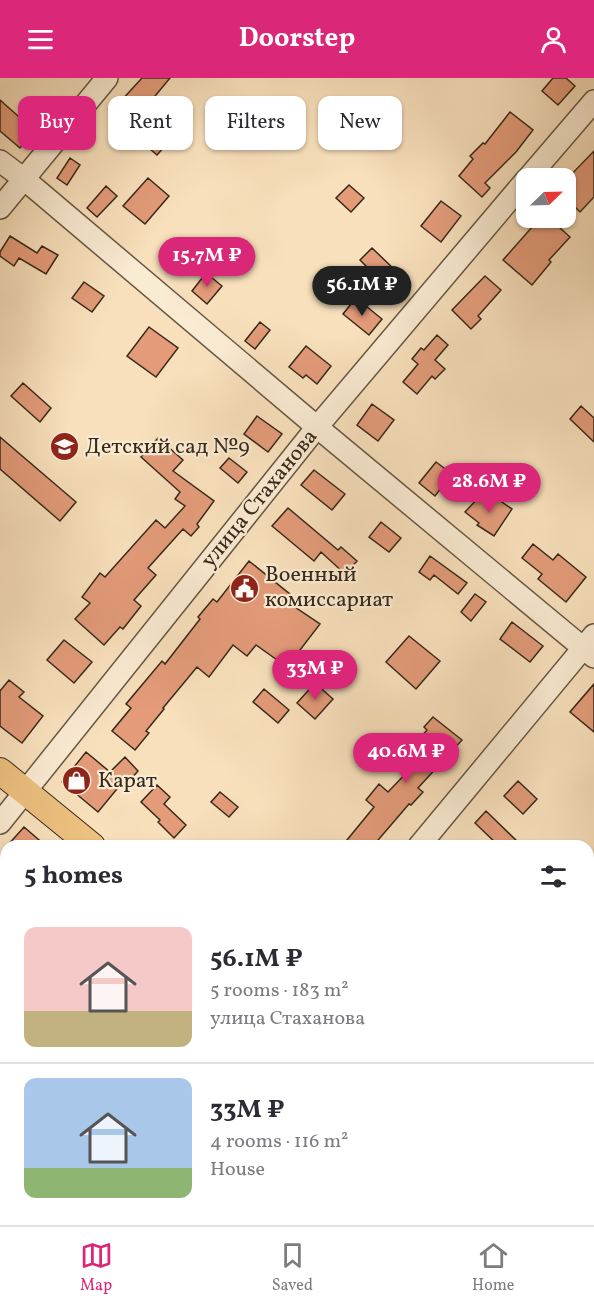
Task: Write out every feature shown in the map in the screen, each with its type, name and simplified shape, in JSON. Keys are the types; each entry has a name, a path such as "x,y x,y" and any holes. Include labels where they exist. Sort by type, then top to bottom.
{"main road":[{"path":"0,771 85,840"}],"street":[{"path":"0,208 108,78"},
{"name":"улица Стаханова","path":"536,168 594,101"},
{"path":"0,162 24,179 317,428 591,647 424,840"},
{"name":"улица Стаханова","path":"0,823 317,428 516,192"}],"building":[{"path":"142,78 170,78 155,96 126,96"},
{"path":"553,78 566,78 575,86 558,105 542,91"},
{"path":"0,100 18,116 18,146 0,131"},
{"path":"510,112 533,130 516,152 485,183 490,188 482,197 459,176 473,159 470,156 483,143 485,144"},
{"path":"151,150 161,150 157,155"},
{"path":"594,151 594,197 580,212 576,208 576,170"},
{"path":"70,158 80,165 67,185 57,178"},
{"path":"148,178 169,196 145,224 123,206"},
{"path":"349,185 364,198 351,212 336,198"},
{"path":"106,186 117,196 97,217 87,208"},
{"path":"441,201 461,216 441,242 421,226"},
{"path":"531,228 560,228 570,237 549,260 551,262 532,285 503,260"},
{"path":"10,236 37,253 42,246 58,255 46,274 19,258 14,266 0,256"},
{"path":"185,240 199,252 186,268 172,257"},
{"path":"372,248 396,271 384,284 360,260"},
{"path":"206,273 222,286 207,304 192,291"},
{"path":"485,276 501,290 478,316 481,319 471,329 452,310"},
{"path":"84,282 104,296 92,312 72,298"},
{"path":"356,298 382,319 369,335 343,314"},
{"path":"260,322 270,330 255,349 245,341"},
{"path":"149,327 178,348 156,377 127,356"},
{"path":"437,335 448,345 435,360 445,369 435,379 432,376 417,394 403,382 418,364 412,359 421,348 424,350"},
{"path":"306,346 331,366 317,384 306,375 303,378 289,367"},
{"path":"23,383 51,408 40,422 11,396"},
{"path":"372,404 394,420 378,441 357,425"},
{"path":"581,406 594,418 594,442 570,419"},
{"path":"257,416 282,434 268,452 244,434"},
{"path":"0,437 76,502 60,521 0,469"},
{"path":"158,438 183,460 173,471 214,501 191,536 183,529 148,568 156,575 134,600 141,606 123,629 120,627 104,645 75,619 90,603 82,597 100,573 105,577 156,520 165,528 185,506 175,499 180,492 141,457"},
{"path":"229,458 247,472 238,483 220,468"},
{"path":"436,462 452,474 435,496 419,483"},
{"path":"314,470 345,494 332,510 301,485"},
{"path":"480,496 491,506 496,498 512,509 494,536 477,525 479,523 465,512"},
{"path":"288,508 338,550 341,547 357,561 345,574 321,552 314,561 272,526"},
{"path":"381,522 401,538 389,552 369,537"},
{"path":"533,544 553,560 558,554 586,577 566,602 538,579 542,574 522,558"},
{"path":"430,556 467,583 458,594 434,575 430,580 419,572"},
{"path":"249,561 296,599 292,605 320,624 287,667 256,645 247,656 233,645 209,677 197,667 163,708 146,731 149,733 135,750 112,731 131,708 126,704 162,661 165,664 200,619 198,617 213,599 217,602"},
{"path":"475,594 486,602 471,621 461,612"},
{"path":"512,622 543,646 530,662 500,639"},
{"path":"409,636 440,661 416,689 386,662"},
{"path":"64,640 92,662 74,683 47,660"},
{"path":"9,680 24,692 19,697 43,716 22,743 0,726 0,691"},
{"path":"315,683 333,699 315,719 297,703"},
{"path":"594,684 594,732 570,712"},
{"path":"264,689 289,710 278,723 253,702"},
{"path":"433,717 462,740 418,788 423,792 411,805 409,804 378,840 347,840 374,807 366,800 379,784 388,792 414,765 404,756 427,730 424,727"},
{"path":"86,752 110,772 125,757 138,771 129,781 126,778 98,812 62,782"},
{"path":"518,781 537,799 523,814 504,796"},
{"path":"157,785 170,797 164,804 186,825 174,838 158,822 160,820 141,802"},
{"path":"220,792 238,807 229,817 211,802"},
{"path":"486,811 516,840 493,840 475,823"},
{"path":"24,827 39,840 12,840"}],"place":[{"name":"Детский сад №9","path":"64,447"},
{"name":"Военный комиссариат","path":"244,588"},
{"name":"Карат","path":"77,781"}]}
